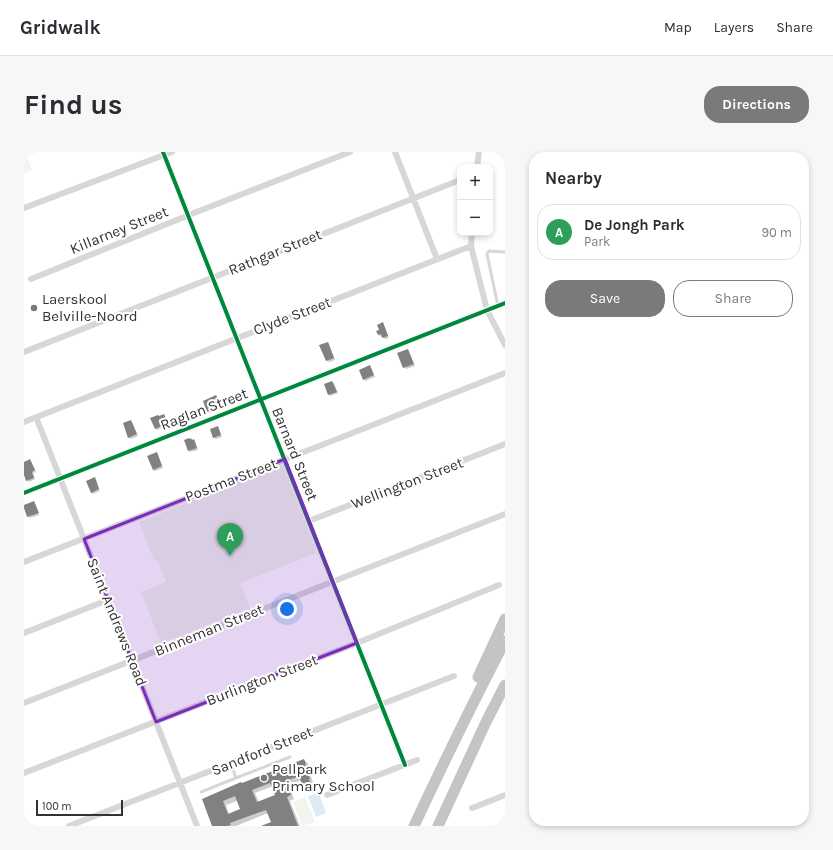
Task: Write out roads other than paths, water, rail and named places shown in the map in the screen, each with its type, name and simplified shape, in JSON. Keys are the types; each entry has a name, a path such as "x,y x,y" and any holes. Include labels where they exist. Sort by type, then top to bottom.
{"highway":[{"path":"438,774 452,737 505,619"},
{"path":"414,826 438,774 505,641"},
{"path":"438,826 486,722 505,685"},
{"path":"486,722 505,694"}],"street":[{"path":"24,208 163,154 172,152"},
{"name":"Killarney Street","path":"31,279 350,152"},
{"path":"395,152 437,258"},
{"path":"477,164 478,152"},
{"name":"Barnard Street","path":"163,154 285,459 404,765"},
{"name":"Rathgar Street","path":"24,352 457,181"},
{"path":"472,236 471,246 487,310 505,345"},
{"name":"Clyde Street","path":"24,422 437,258 471,246"},
{"path":"491,318 494,311 502,304"},
{"name":"Raglan Street","path":"24,493 502,304"},
{"name":"Postma Street","path":"24,562 505,373"},
{"name":"Saint Andrews Road","path":"36,418 197,826"},
{"name":"Wellington Street","path":"309,521 505,444"},
{"name":"Binneman Street","path":"24,703 505,514"},
{"name":"Burlington Street","path":"24,774 357,643 499,585"},
{"path":"24,633 108,600"},
{"name":"Sandford Street","path":"69,826 454,676"},
{"path":"327,795 418,760"},
{"path":"472,808 505,795"}],"lane":[{"path":"502,304 487,254 489,251 505,252"},
{"path":"201,792 290,757"},
{"path":"230,763 236,778"}],"place":[{"name":"Laerskool Belville-Noord","path":"34,308"},
{"name":"De Jongh Park","path":"230,556"},
{"name":"Pellpark Primary School","path":"264,778"}]}
